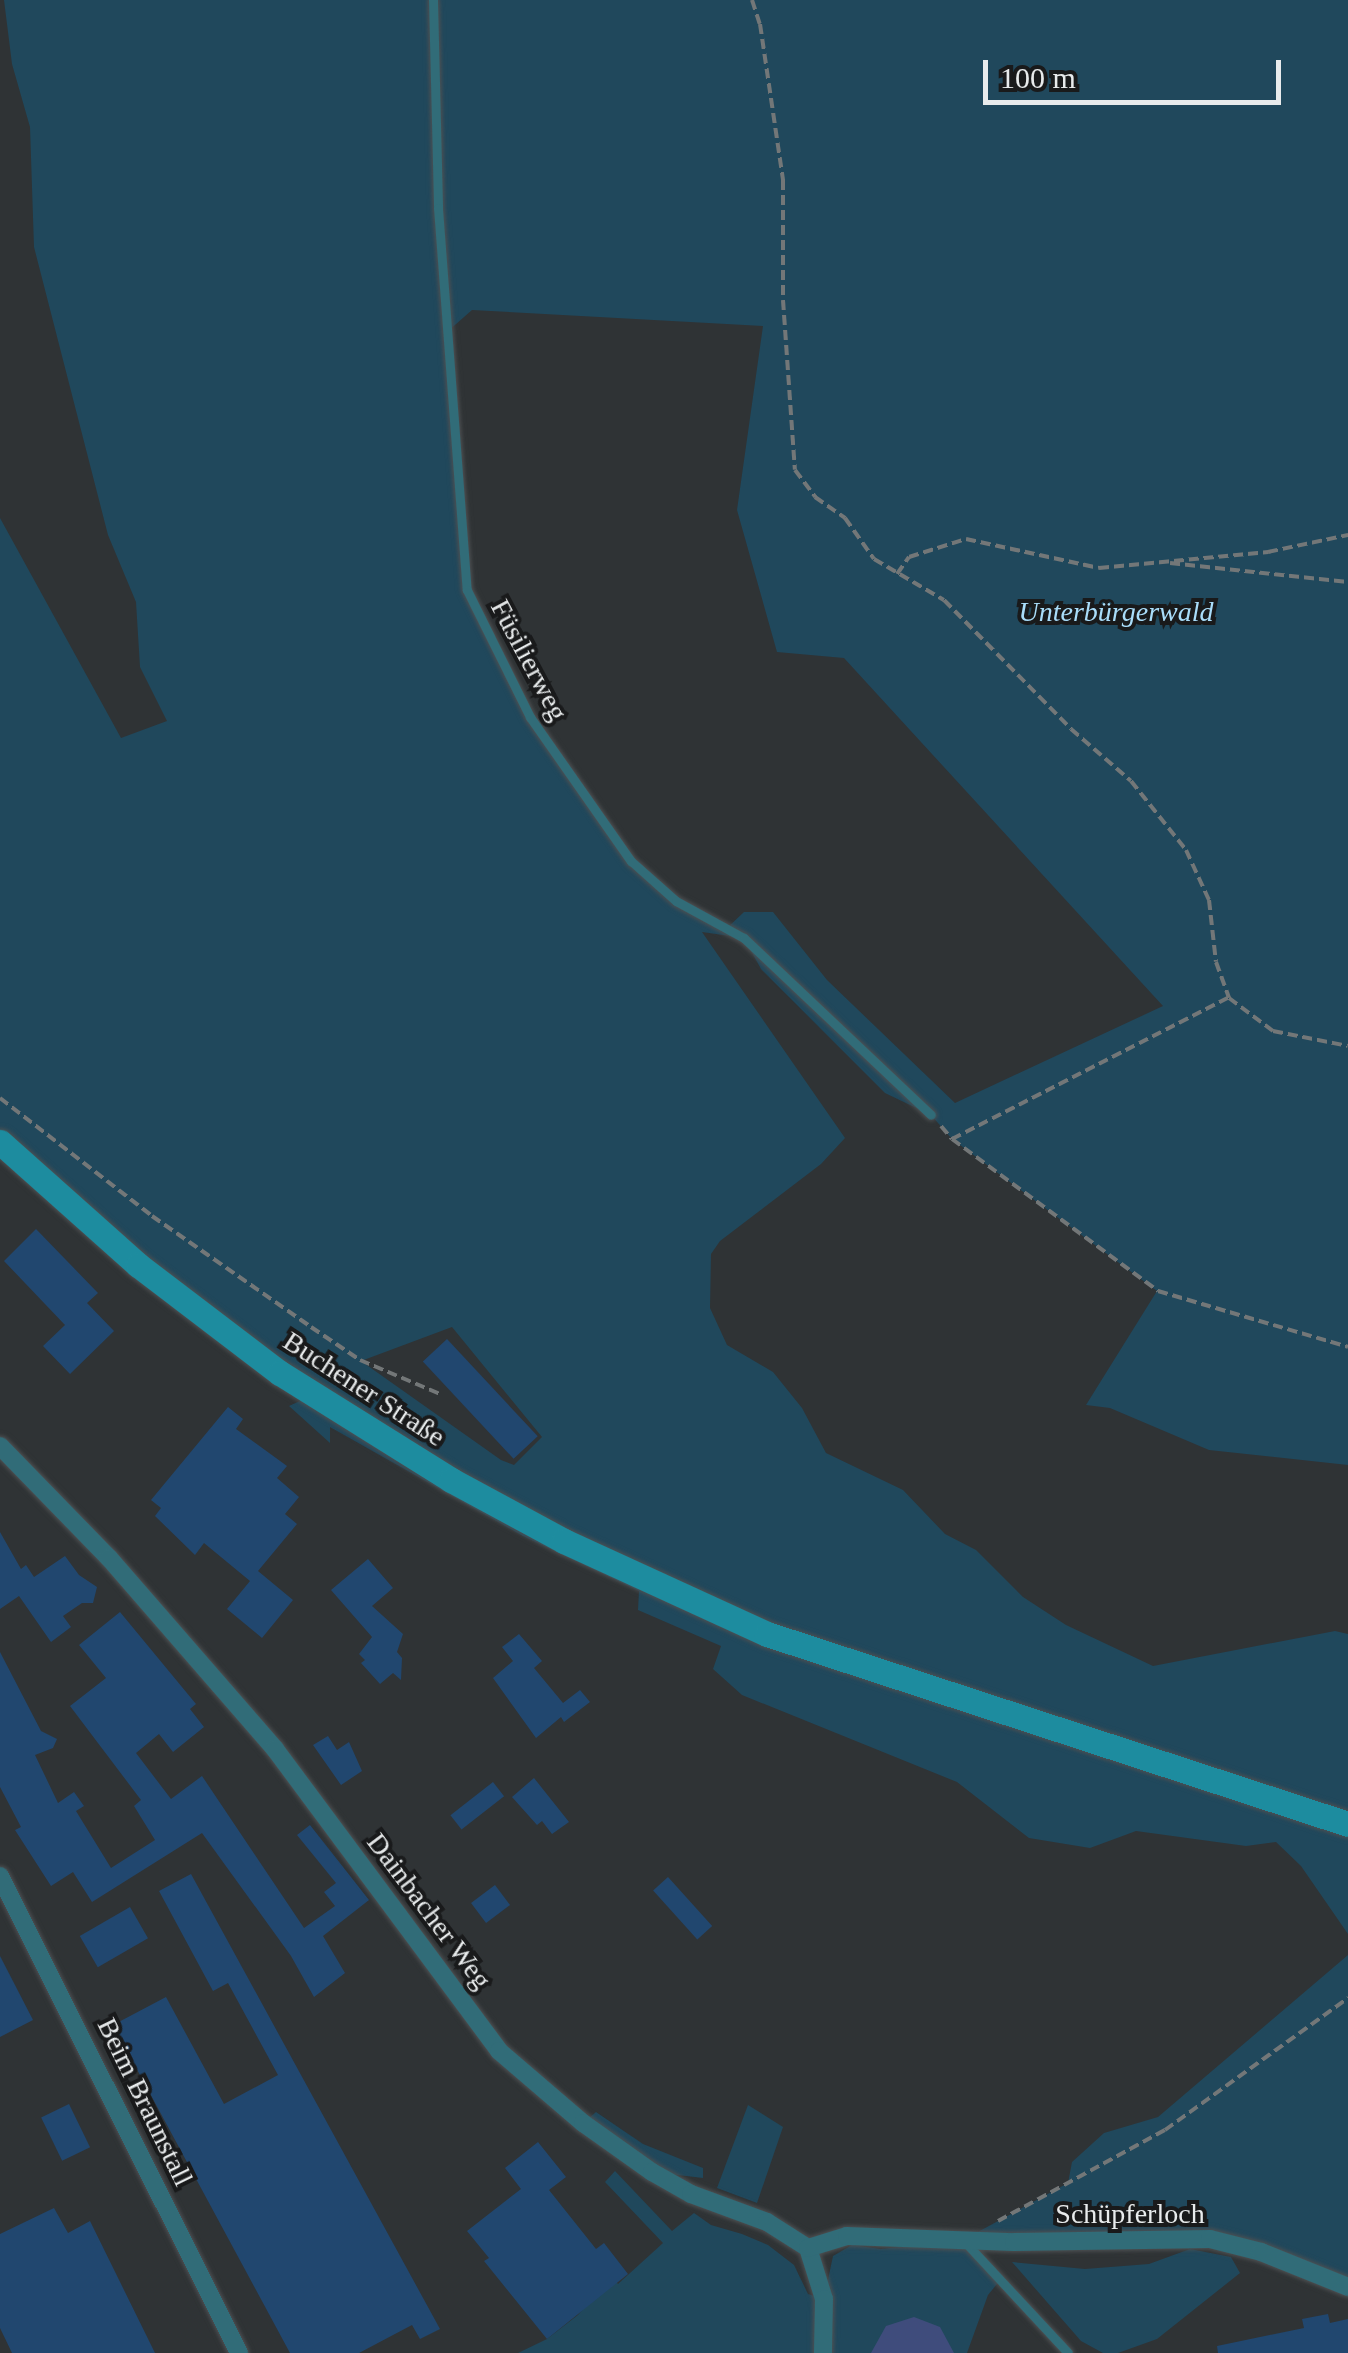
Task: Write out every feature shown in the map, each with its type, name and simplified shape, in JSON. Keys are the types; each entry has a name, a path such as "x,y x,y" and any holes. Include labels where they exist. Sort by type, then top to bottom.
{"main road":[{"name":"Buchener Straße","path":"0,1142 138,1264 280,1373 451,1480 564,1541 738,1621 878,1674 1068,1730 1348,1824"}],"street":[{"name":"Dainbacher Weg","path":"0,1446 110,1558 275,1749 499,2051 583,2123 652,2172 691,2194 766,2222 808,2248"},
{"name":"Beim Braunstall","path":"0,1876 239,2353"},
{"name":"Schüpferloch","path":"808,2248 846,2236 964,2240 1210,2239 1261,2252 1348,2287"},
{"path":"808,2248 824,2299 823,2353"}],"lane":[{"name":"Füsilierweg","path":"433,0 438,208 467,590 530,717 632,862 676,901 744,938 931,1114"},
{"path":"964,2240 1068,2353"}],"path":[{"path":"752,0 760,24 783,180 783,300 794,470 815,498 846,518 874,558 944,600 1071,730 1131,782 1186,850 1210,900 1216,962 1229,998 1273,1032 1348,1046"},
{"path":"896,574 909,557 966,539 1100,568 1268,552 1348,535"},
{"path":"1160,562 1348,582"},
{"path":"1229,998 952,1138 1158,1291 1348,1347"},
{"path":"0,1098 152,1216 311,1328 360,1360 440,1394"},
{"path":"998,2221 1165,2130 1348,1998"}],"green space":[{"name":"Unterbürgerwald","path":"4,0 1348,0 1348,1465 1209,1450 1110,1408 1086,1405 1157,1291 952,1139 931,1115 885,1093 761,969 744,938 702,932 845,1138 821,1164 720,1241 711,1254 710,1308 727,1345 773,1372 802,1408 826,1453 903,1490 945,1534 976,1550 1023,1597 1066,1625 1153,1666 1335,1631 1348,1634 1348,1934 1301,1866 1276,1842 1246,1846 1136,1831 1090,1848 1029,1838 957,1782 742,1695 713,1669 721,1646 638,1610 639,1591 523,1536 330,1427 330,1443 289,1406 313,1395 0,1142 0,518 121,738 167,721 140,667 136,602 108,535 34,247 30,127 12,64","holes":["472,310 763,326 737,510 777,652 844,658 1163,1006 955,1103 827,980 773,912 744,912 727,928 676,901 631,861 530,717 467,590 447,332","452,1327 542,1437 514,1465 501,1460 361,1361"]},
{"path":"1348,1955 1348,2280 1210,2239 965,2241 1001,2279 988,2295 967,2353 518,2353 547,2339 578,2315 612,2277 618,2284 663,2243 605,2182 615,2171 672,2231 694,2213 711,2225 768,2245 794,2265 808,2294 824,2299 833,2256 852,2245 881,2249 963,2240 1068,2183 1072,2162 1104,2133 1158,2117"},
{"path":"748,2105 783,2127 757,2203 717,2188"},
{"path":"596,2112 643,2144 703,2168 703,2178 652,2172 583,2123"},
{"path":"1190,2249 1231,2257 1240,2273 1157,2339 1118,2353 1103,2353 1081,2341 1012,2262 1085,2269 1149,2264"}],"water":[{"path":"914,2317 940,2327 954,2353 871,2353 886,2326"}],"building":[{"path":"36,1229 98,1293 87,1303 114,1331 70,1374 43,1346 65,1325 4,1261"},
{"path":"447,1339 538,1436 514,1459 423,1362"},
{"path":"228,1407 243,1419 236,1429 287,1466 277,1478 299,1497 285,1514 297,1524 258,1571 293,1600 262,1638 227,1609 250,1581 204,1543 195,1555 155,1516 161,1508 151,1500"},
{"path":"0,1532 21,1569 26,1565 34,1577 65,1556 79,1575 97,1587 93,1603 82,1603 63,1616 71,1627 51,1642 19,1596 0,1609"},
{"path":"368,1559 393,1588 372,1606 403,1634 397,1652 402,1658 401,1680 393,1673 380,1684 361,1663 365,1660 359,1654 372,1637 331,1590"},
{"path":"120,1612 196,1704 190,1709 204,1727 173,1752 159,1734 136,1753 171,1799 202,1776 304,1928 335,1906 324,1892 336,1883 297,1835 310,1825 369,1900 323,1936 345,1973 314,1997 291,1956 202,1833 92,1902 73,1872 51,1886 15,1830 21,1827 0,1787 0,1652 41,1731 57,1739 53,1748 35,1755 58,1803 74,1792 84,1806 76,1811 111,1868 155,1840 134,1806 141,1800 70,1706 106,1678 79,1645"},
{"path":"519,1634 542,1661 534,1668 563,1703 580,1690 590,1702 564,1722 561,1717 536,1738 493,1678 513,1661 502,1647"},
{"path":"328,1736 337,1750 349,1742 362,1771 341,1785 313,1745"},
{"path":"534,1778 569,1822 552,1834 542,1821 537,1825 512,1797"},
{"path":"493,1782 504,1796 462,1829 450,1815"},
{"path":"191,1874 440,2329 420,2339 412,2325 359,2353 290,2353 113,2025 166,1997 224,2104 278,2075 228,1983 213,1991 159,1891"},
{"path":"668,1877 712,1926 697,1939 653,1890"},
{"path":"495,1885 510,1905 486,1923 471,1903"},
{"path":"130,1907 148,1938 98,1967 80,1936"},
{"path":"0,1956 33,2020 0,2037"},
{"path":"69,2104 90,2147 62,2161 41,2118"},
{"path":"538,2142 566,2177 549,2190 596,2249 604,2243 628,2274 547,2339 484,2261 489,2258 467,2231 521,2189 505,2168"},
{"path":"54,2208 68,2233 90,2221 155,2353 12,2353 0,2328 0,2234"},
{"path":"1328,2314 1330,2323 1348,2319 1348,2353 1218,2353 1217,2346 1304,2328 1302,2319"}]}
